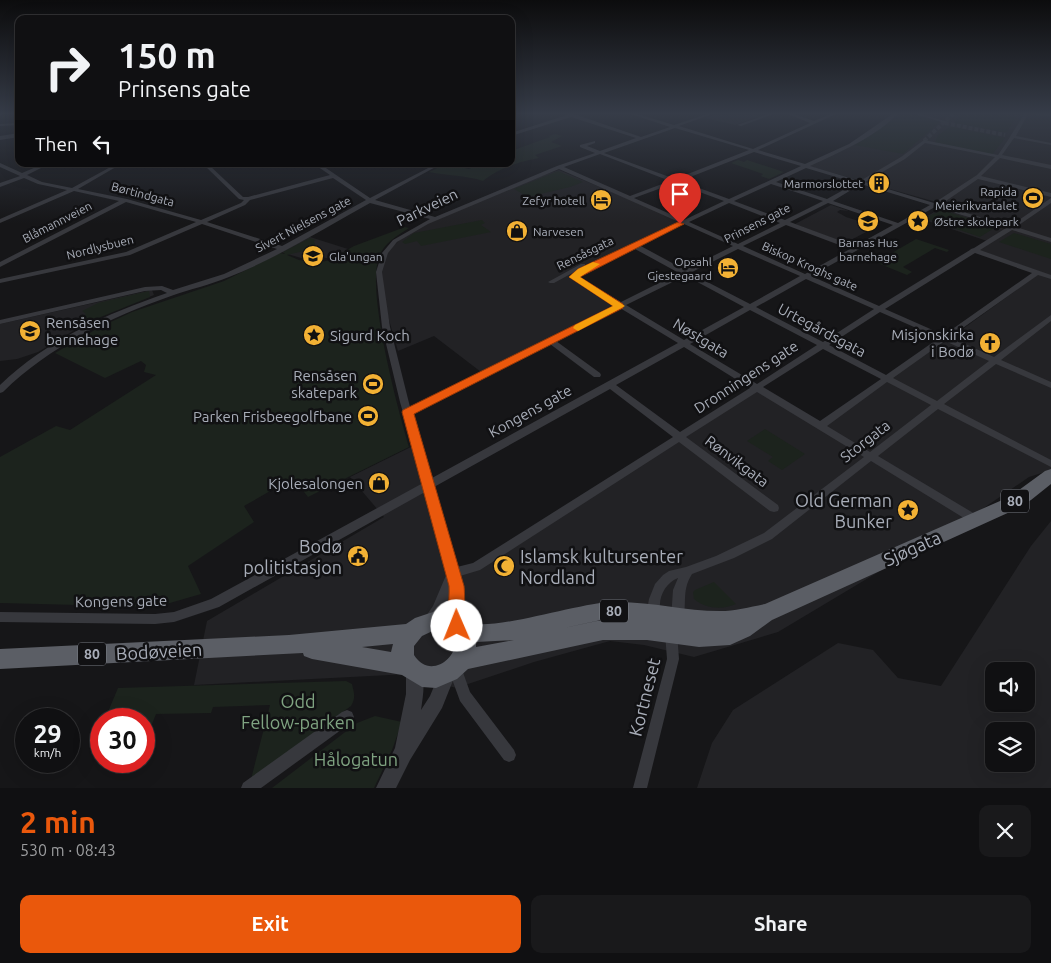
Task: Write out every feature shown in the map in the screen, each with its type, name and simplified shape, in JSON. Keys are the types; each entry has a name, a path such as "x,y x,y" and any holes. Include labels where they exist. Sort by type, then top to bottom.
{"highway":[{"name":"Sjøgata","path":"460,629 478,634 508,631 552,620 601,611 621,610 653,613 674,626 713,637 730,635 745,629 768,612 976,520 1025,495 1051,475"},
{"name":"80","path":"409,633 429,620 449,621 460,629"},
{"name":"Sjøgata","path":"455,667 594,632 613,629 648,630 674,626"},
{"path":"455,667 466,644 460,629"},
{"path":"409,633 403,649 410,669"},
{"name":"Bodøveien","path":"0,659 289,644 409,633"},
{"name":"Bodøveien","path":"289,644 410,669"},
{"name":"80","path":"410,669 431,677 455,667"}],"street":[{"path":"593,150 856,249"},
{"name":"Parkveien","path":"460,629 455,611 458,598 453,573 386,327 379,272 385,253 395,241 410,230 606,150"},
{"path":"630,198 752,150 1051,240"},
{"name":"Rensåsgata","path":"552,282 568,272 622,248 635,246 839,150"},
{"name":"Prinsens gate","path":"408,412 828,201 904,158 914,150"},
{"name":"Prinsens gate","path":"965,150 999,157"},
{"name":"Kongens gate","path":"0,617 156,620 192,612 222,599 935,205 978,177 1004,150"},
{"path":"999,157 1051,167"},
{"name":"Børtindgata","path":"0,165 40,183 125,200 280,248"},
{"path":"0,185 41,167"},
{"path":"0,221 72,190 114,167"},
{"path":"210,167 241,198 248,199"},
{"path":"321,167 370,201 435,219"},
{"name":"Sivert Nielsens gate","path":"0,390 24,368 70,338 111,317 173,293 233,273 433,167"},
{"name":"Biskop Kroghs gate","path":"560,167 1051,386"},
{"name":"Nordlysbuen","path":"0,281 128,254 243,204 248,199 333,176"},
{"path":"978,177 1051,195"},
{"path":"771,182 899,225"},
{"name":"Blåmannveien","path":"0,265 125,200"},
{"name":"Dronningens gate","path":"453,573 476,566 756,387 1011,228 1051,200"},
{"name":"Urtegårdsgata","path":"635,246 822,346 1051,464"},
{"name":"Nøstgata","path":"635,246 581,271 574,277 976,520"},
{"path":"973,250 1051,277"},
{"path":"820,426 1037,272"},
{"name":"Sivert Nielsens gate","path":"0,322 145,289 162,288 173,293"},
{"name":"Storgata","path":"688,571 751,546 768,536 1051,317"},
{"path":"552,341 597,375"},
{"name":"Rønvikgata","path":"610,385 774,508"},
{"path":"653,613 656,595 665,581 671,575 688,571"},
{"name":"Kortneset","path":"640,788 673,659 674,626 679,587 681,580 688,571"},
{"path":"429,620 438,609 453,573"},
{"path":"386,788 403,754 436,702 455,667"},
{"path":"455,667 465,696 509,755"},
{"path":"403,754 415,694 410,669"},
{"path":"248,788 347,717"}],"shaded area":[{"path":"841,150 1051,150 1051,470 1029,477 972,516 778,632 694,657 644,645 610,641 534,662 456,688 409,674 194,685 207,621 384,517 350,477 417,444 453,572 476,566 757,387 821,427 886,379 949,339 1041,272 979,250 987,241 922,219 947,205 808,166"},
{"path":"559,170 684,222 574,277 620,306 485,375 434,336 398,351 380,289 379,272 385,253 410,231 525,181"},
{"path":"831,205 849,211 840,210 837,212 868,224 862,227 870,230 845,243 795,224"},
{"path":"310,237 348,249 333,259 319,257 311,261 281,252"},
{"path":"152,290 154,295 93,319 38,352 17,359 0,361 0,324"},
{"path":"1051,521 1051,788 697,788 712,743 733,710 838,643 873,650 898,678 941,686 1031,546"}],"green space":[{"path":"515,150 551,150 535,155 539,158 516,164"},
{"path":"880,150 908,150 903,154"},
{"path":"967,150 996,150 992,155"},
{"path":"738,160 744,162 747,160 784,172 769,179 761,176 763,174 731,163"},
{"path":"440,167 469,169 473,167 508,167 483,181 429,172"},
{"path":"558,171 583,182 528,197 514,189"},
{"path":"939,211 945,211 996,227 980,237 924,218"},
{"path":"482,220 485,223 481,225 491,232 421,246 417,241 405,244 402,242 414,233"},
{"path":"405,227 409,228 391,240 381,252 376,273 380,322 385,350 409,447 308,497 293,478 244,506 254,522 188,566 201,594 156,607 0,603 0,457 56,426 70,430 156,375 144,372 146,365 141,361 105,378 55,353 100,327 132,312 224,281 280,253 285,254 283,252 310,238 316,240 314,241 316,248 287,255 299,260 317,263 330,260 354,246"},
{"path":"1014,233 1051,244 1051,259 999,242"},
{"name":"Østre skolepark","path":"916,239 949,250 947,252 935,248 903,267 912,272 907,275 875,262 881,259 884,261 889,260 885,257"},
{"path":"149,291 150,297 86,323 77,319 86,314 82,311 98,303"},
{"path":"765,429 805,454 782,470 768,461 773,457 747,441"},
{"path":"714,582 736,604 714,608 703,605 694,599 693,592 695,590"},
{"name":"Odd Fellow-parken","path":"346,681 352,684 354,698 351,706 251,779 270,705 213,707 211,713 156,714 155,716 155,708 110,708 118,688"},
{"name":"Hålogatun","path":"375,716 402,722 392,750 374,788 272,788 357,723"}],"slow traffic":[{"path":"578,328 620,306 574,277 581,271 596,264"}],"place":[{"name":"Marmorslottet","path":"879,183"},
{"name":"Rapida Meierikvartalet","path":"1033,198"},
{"name":"Zefyr hotell","path":"601,200"},
{"name":"Barnas Hus barnehage","path":"868,221"},
{"name":"Østre skolepark","path":"918,221"},
{"name":"Narvesen","path":"517,231"},
{"name":"Gla'ungan","path":"313,256"},
{"name":"Opsahl Gjestegaard","path":"728,268"},
{"name":"Rensåsen barnehage","path":"30,331"},
{"name":"Sigurd Koch","path":"314,335"},
{"name":"Misjonskirka i Bodø","path":"990,343"},
{"name":"Rensåsen skatepark","path":"373,384"},
{"name":"Parken Frisbeegolfbane","path":"368,416"},
{"name":"Kjolesalongen","path":"379,483"},
{"name":"Old German Bunker","path":"908,510"},
{"name":"Bodø politistasjon","path":"358,556"},
{"name":"Islamsk kultursenter Nordland","path":"504,566"}],"route":[{"path":"457,626 455,611 458,598 457,586 408,412 620,306 574,277 581,271 680,224"}]}
